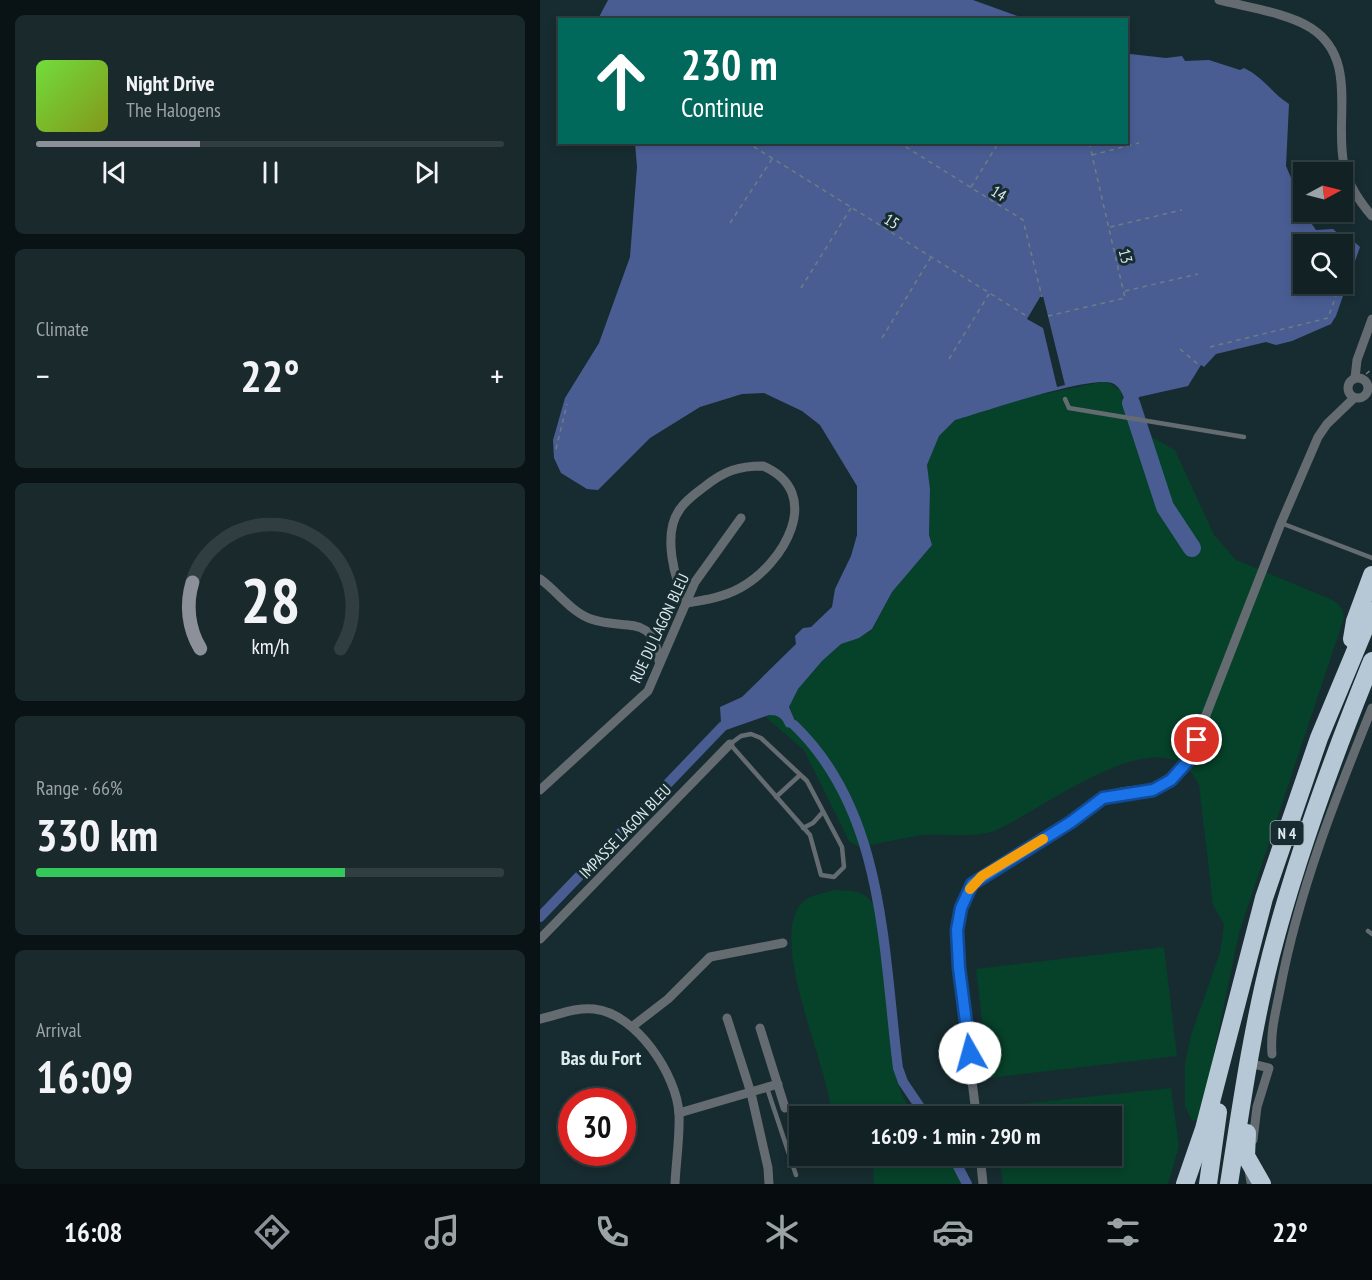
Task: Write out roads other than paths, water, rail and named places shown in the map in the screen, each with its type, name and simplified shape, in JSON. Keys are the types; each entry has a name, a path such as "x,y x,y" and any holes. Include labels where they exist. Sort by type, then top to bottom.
{"highway":[{"path":"1346,674 1355,621 1372,575"},
{"name":"N 4","path":"1208,1184 1240,995 1264,898 1319,738 1372,612"},
{"name":"N 4","path":"1229,1184 1257,1018 1286,900 1317,804 1372,661"},
{"path":"1317,804 1372,686"},
{"path":"1262,1184 1246,1156 1245,1146 1286,900"},
{"path":"1185,1184 1204,1129 1222,1051 1240,995"}],"street":[{"path":"1219,0 1298,21 1312,28 1333,52 1340,70 1343,90 1344,164 1359,202 1372,216"},
{"path":"975,1106 957,930 972,884 1071,822 1103,798 1153,790 1171,780 1188,761 1281,523 1318,437 1327,424 1354,398 1369,396 1368,386 1359,378 1357,360 1372,319"},
{"path":"1354,398 1348,392 1348,386 1359,378"},
{"path":"763,466 775,471 785,482 792,495 795,512 791,532 778,555 763,571 741,588 706,600 687,603 679,589 672,552 673,529 679,510 718,476 733,467 763,466"},
{"name":"RUE DU LAGON BLEU","path":"540,790 648,691 695,582 741,518"},
{"path":"540,579 590,619 635,624 649,631 658,646 660,664"},
{"path":"1272,1054 1271,1041 1285,966 1304,896 1319,846 1372,708"},
{"name":"IMPASSE LAGON BLEU","path":"540,939 730,744"},
{"path":"633,1026 668,999 710,957 783,943"},
{"path":"540,1019 582,1008 596,1009 608,1012 633,1026 653,1051 673,1089 679,1113 675,1184"},
{"path":"727,1018 751,1094 768,1168 769,1184"},
{"path":"760,1028 785,1108"},
{"path":"1257,1065 1269,1068 1257,1107 1253,1145 1260,1171 1268,1184"},
{"path":"679,1113 751,1094 778,1084"},
{"path":"981,1166 983,1184"}],"lane":[{"path":"1065,399 1069,408 1244,437"},
{"path":"1281,523 1372,558"},
{"path":"751,734 761,738 800,775 807,781 842,847 844,867 834,877 821,875 810,835 730,744 741,736 751,734"},
{"path":"776,797 800,775"},
{"path":"803,828 813,823 822,813"},
{"path":"767,1088 796,1175"},
{"path":"1246,1156 1249,1184"}],"water":[{"path":"608,0 973,0 1023,18 599,18"},
{"path":"1130,54 1166,58 1182,56 1185,61 1209,60 1240,70 1244,68 1257,76 1289,104 1286,166 1293,182 1293,222 1310,222 1316,230 1333,229 1340,234 1293,234 1293,294 1344,294 1331,324 1292,341 1276,345 1266,342 1216,354 1204,367 1201,365 1188,386 1139,397 1136,403 1126,403 1122,392 1114,384 1103,382 1062,389 955,420 939,436 927,465 930,489 929,535 932,545 892,592 872,629 859,638 841,644 822,661 798,689 789,707 795,721 791,728 786,727 778,716 769,715 726,730 721,722 720,707 742,697 796,644 795,636 803,628 811,627 832,607 835,589 851,556 857,535 857,486 820,425 802,411 764,393 742,394 700,407 650,438 598,490 587,489 561,473 554,458 553,440 565,398 599,343 630,257 637,167 635,144 1128,144 1128,56"},
{"path":"1353,241 1360,247 1353,267"}],"waterway":[{"path":"1131,403 1165,507 1192,548"},
{"path":"794,725 824,760 847,799 863,841 875,885 898,1068 903,1082 919,1106"},
{"path":"540,917 723,726"},
{"path":"958,1166 967,1184"}],"district":[{"name":"Bas du Fort","path":"601,1058"}]}
